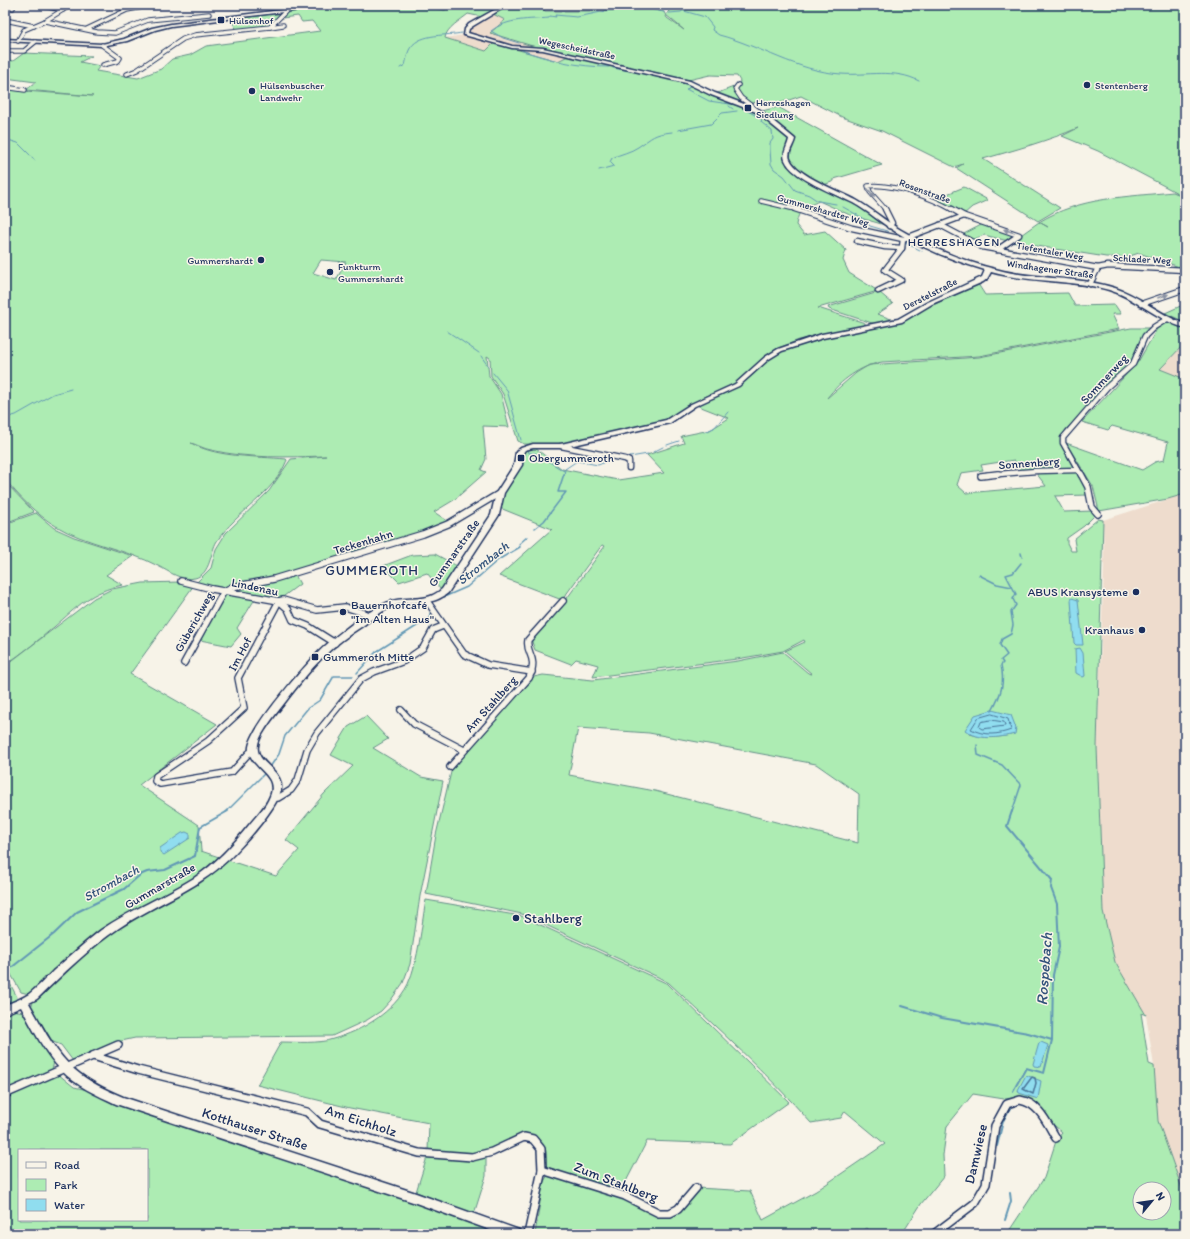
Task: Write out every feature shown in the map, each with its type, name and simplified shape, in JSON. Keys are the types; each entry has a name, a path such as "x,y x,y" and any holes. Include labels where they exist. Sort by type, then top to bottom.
{"main road":[{"path":"5,40 102,45 125,40 166,26 332,5"},
{"name":"Wegescheidstraße","path":"506,5 471,26 467,29 466,34 512,47 543,49 688,82"},
{"name":"Windhagener Straße","path":"688,82 713,94 758,111 792,139 787,152 787,160 796,169 815,182 862,205 906,238 948,256 989,269 1027,278 1090,284 1113,289 1167,319 1185,326"},
{"name":"Derstelstraße","path":"668,422 693,405 737,386 767,358 780,350 812,338 900,321 930,303 981,281 985,278 989,269"},
{"name":"Gummarstraße","path":"5,1010 23,1002 105,933 197,881 240,840 261,816 273,798 277,788 276,781 257,759 253,751 253,745 263,727 318,657 335,643 392,603 436,599 445,591 495,515 500,493 518,465 520,452 523,449 533,446 561,446 668,422"},
{"name":"Kotthauser Straße","path":"23,1002 65,1067 95,1089 120,1101 413,1197 515,1234"}],"street":[{"path":"39,5 64,10"},
{"path":"18,41 24,30 45,21 71,5"},
{"path":"87,29 127,10 153,5"},
{"path":"5,6 13,8"},
{"path":"270,27 286,11"},
{"path":"45,21 115,33 148,20 209,14"},
{"path":"5,20 34,26"},
{"path":"127,74 137,70 177,42 188,37 283,26"},
{"path":"5,51 24,51 35,42"},
{"path":"102,45 120,58 118,61 103,65"},
{"path":"738,85 735,89 741,98 758,111"},
{"path":"5,87 25,90"},
{"name":"Rosenstraße","path":"889,226 892,223 886,211 882,204 870,193 868,186 876,185 909,192 943,204 964,216 1019,235 997,250"},
{"name":"Gummershardter Weg","path":"761,201 810,213 852,228 906,238"},
{"path":"878,291 901,280 885,270 902,248 906,238 964,216"},
{"name":"Tiefentaler Weg","path":"940,225 976,245 1098,268 1090,284"},
{"path":"857,241 885,247 902,248"},
{"name":"Schlader Weg","path":"1098,268 1108,266 1185,270"},
{"path":"1141,304 1185,289"},
{"name":"Sommerweg","path":"1066,433 1085,415 1107,387 1132,364 1138,355 1145,336 1154,327 1167,319"},
{"name":"Sonnenberg","path":"1066,433 1063,438 1063,443 1088,487 1092,507 1098,514"},
{"path":"561,446 625,459 630,464 629,468"},
{"name":"Sonnenberg","path":"981,476 1036,471 1078,470"},
{"name":"Teckenhahn","path":"224,591 232,587 274,580 423,534 448,524 500,493"},
{"name":"Lindenau","path":"181,581 279,601 288,609 293,620 308,626 335,643"},
{"name":"Güberichweg","path":"184,663 224,591"},
{"path":"279,601 283,600 317,610 338,607 373,616"},
{"name":"Im Hof","path":"160,784 155,781 156,776 208,741 244,708 238,678 279,601"},
{"path":"427,601 443,626 464,654 471,660 480,664 532,672 533,659 526,647 526,642 563,601"},
{"path":"273,798 278,798 291,790 298,780 307,750 317,732 361,679 374,672 404,661 423,648 433,630 443,626"},
{"name":"Am Stahlberg","path":"450,767 530,678 532,672"},
{"name":"Am Stahlberg","path":"401,710 414,724 464,750"},
{"name":"Gummarstraße","path":"160,784 232,772 249,753 253,751"},
{"path":"5,1094 118,1045"},
{"name":"Am Eichholz","path":"92,1056 138,1070 306,1112 320,1124 419,1153 472,1157 492,1152 524,1137 533,1139 540,1149 542,1170 528,1234"},
{"name":"Damwiese","path":"934,1234 975,1203 986,1184 995,1126 1007,1104 1021,1099 1028,1102 1035,1107 1056,1138"},
{"name":"Zum Stahlberg","path":"542,1170 625,1196 659,1213 670,1213 678,1209 696,1188"}],"shaded area":[{"path":"493,14 505,20 491,33 539,48 520,48 467,33 469,29"},
{"path":"464,35 494,43 486,51 445,38"},
{"path":"512,48 540,50 568,56 558,61"},
{"path":"1185,343 1185,379 1160,369"},
{"path":"1185,494 1185,1197 1158,1121 1154,1066 1146,1015 1115,962 1103,911 1097,747 1104,566 1103,520"}],"green space":[{"path":"289,5 416,5 445,10 452,5 504,5 482,17 468,14 448,31 445,38 486,51 494,43 558,61 568,56 633,70 539,48 490,33 505,20 493,14 510,5 545,5 544,11 603,11 630,8 651,8 664,12 667,18 684,30 666,15 673,5 1185,5 1185,197 1098,151 1062,136 1078,128 1019,149 983,159 1060,208 1038,221 956,168 963,164 954,167 882,131 842,117 801,96 774,105 765,100 748,104 751,106 715,94 739,85 740,81 737,76 710,75 684,81 712,95 758,111 789,137 785,159 793,167 820,185 861,207 885,225 850,215 819,201 803,209 797,219 796,225 804,235 825,231 846,250 843,260 849,273 878,291 818,308 865,323 865,326 799,340 776,349 764,358 744,379 695,403 672,418 562,445 524,444 518,441 503,394 491,376 490,358 487,356 489,376 501,394 509,427 483,426 486,459 481,470 486,472 454,500 434,512 449,522 406,538 341,559 269,580 242,583 223,590 196,583 211,568 216,549 226,533 269,491 291,459 326,456 268,457 239,455 208,449 191,443 202,448 225,454 287,460 273,483 225,530 217,541 204,572 200,576 190,579 180,577 146,560 80,537 56,526 28,505 5,479 5,87 25,91 93,96 26,90 36,82 5,78 5,59 13,61 24,53 92,56 80,62 100,66 96,71 138,78 161,69 172,59 190,55 206,46 320,31 312,21 302,22 298,16 282,18 288,11","holes":["321,260 346,262 336,280 313,273"]},
{"path":"284,12 268,26 237,30 231,20"},
{"path":"778,107 882,165 834,179 834,181 824,185 814,180 793,164 790,152 794,139 762,111"},
{"path":"964,187 988,200 972,207 963,215 935,199"},
{"path":"1173,192 1185,197 1185,269 1139,253 1127,257 1106,257 1011,242 1039,222 1071,207 1087,203 1121,197"},
{"path":"983,224 1017,235 1008,241 984,235 970,241 960,236"},
{"path":"978,284 985,295 1068,293 1075,306 1115,305 1121,314 1112,314 1119,329 979,356 882,362 872,365 979,357 1131,328 1151,328 1135,359 1105,387 1084,414 1066,429 1060,441 1074,469 1021,471 1014,460 981,465 983,470 961,473 957,485 966,493 1046,486 1036,473 1076,471 1086,487 1087,495 1055,496 1064,512 1093,511 1095,515 1084,526 1067,538 1067,543 1071,551 1076,551 1074,539 1098,519 1103,520 1097,747 1103,911 1115,962 1146,1015 1141,1013 1149,1064 1154,1066 1158,1121 1185,1197 1185,1234 1007,1234 1044,1178 1057,1138 1062,1132 1021,1097 1004,1099 973,1094 947,1126 943,1155 944,1176 921,1204 902,1234 874,1234 867,1228 858,1234 535,1234 543,1183 548,1175 596,1187 671,1214 697,1188 750,1191 763,1220 816,1191 885,1144 845,1111 841,1118 811,1123 742,1051 669,983 658,977 522,914 426,894 436,835 452,768 534,677 543,675 593,680 738,661 783,652 808,673 812,674 785,651 805,642 804,640 783,651 737,659 593,677 598,665 576,659 571,664 535,650 531,639 565,601 605,546 602,545 562,600 499,576 552,529 500,508 504,491 522,452 527,449 535,448 562,469 618,480 664,473 647,455 684,443 681,436 710,430 729,418 696,405 740,385 777,353 806,341 865,329 890,322 915,313","holes":["866,367 856,373 827,398 838,385 859,370","578,728 649,733 816,764 859,794 858,843 655,791 569,775","1016,728 1014,734 992,737 970,734"]},
{"path":"879,292 893,304 877,314 897,321 875,324 829,309 828,307"},
{"path":"1185,304 1185,322 1165,313"},
{"path":"1168,321 1185,327 1185,343 1160,369 1185,379 1185,494 1168,499 1099,511 1093,486 1066,443 1142,470 1155,462 1164,460 1168,442 1112,426 1108,430 1082,422 1138,362 1157,329"},
{"path":"5,482 34,512 5,523"},
{"path":"36,513 54,528 74,537 133,556 106,575 123,585 102,591 85,601 36,642 5,665 5,524"},
{"path":"435,554 457,566 441,590 427,573 399,582 383,566 412,555"},
{"path":"295,575 300,584 280,599 232,591 233,588"},
{"path":"180,582 194,585 130,674 217,724 139,785 199,825 201,851 219,857 198,877 144,905 29,994 21,992 5,964 5,666 94,598 112,589 143,583"},
{"path":"226,593 255,599 237,628 241,634 231,646 200,640"},
{"path":"366,716 388,739 373,748 421,777 443,781 420,896 410,964 403,983 391,1000 381,1011 367,1020 332,1036 135,1038 117,1042 73,1061 61,1045 53,1042 31,1007 34,999 107,934 201,881 224,859 276,876 299,850 286,840 324,794 353,766 331,755 348,727"},
{"path":"426,900 521,916 668,984 789,1102 730,1144 647,1141 620,1193 551,1170 546,1165 545,1147 537,1138 530,1135 515,1137 482,1152 474,1154 428,1151 429,1123 350,1108 257,1085 281,1042 327,1041 355,1031 386,1012 402,994 412,974"},
{"path":"5,974 17,997 14,1004 5,1006"},
{"path":"12,1010 24,1012 54,1061 52,1071 5,1092 5,1012"},
{"path":"58,1074 74,1087 88,1090 508,1234 12,1234 5,1224 5,1097"},
{"path":"428,1154 486,1156 486,1176 474,1214 416,1192"}],"water":[{"path":"1072,598 1078,600 1083,645 1076,645 1074,643"},
{"path":"1080,648 1083,653 1085,676 1083,677 1076,673 1075,649"},
{"path":"992,710 1011,715 1016,728 1015,734 989,738 976,736 965,730 975,715"},
{"path":"186,832 190,834 190,838 164,855 160,852 160,848 182,833"},
{"path":"1041,1042 1048,1045 1041,1067 1034,1066 1033,1064 1039,1043"},
{"path":"1026,1075 1041,1081 1038,1099 1019,1093 1018,1090"}],"waterway":[{"path":"669,13 681,12 691,5"},
{"path":"1169,5 1185,7"},
{"path":"519,43 503,38 491,31 504,24 549,18 550,16 556,17 555,15 577,17 611,10 645,8 664,12"},
{"path":"684,11 705,17 713,27 712,30 719,35 809,68 841,74 881,73 900,75 919,81"},
{"path":"400,68 405,65 411,47 421,39 462,33"},
{"path":"519,49 563,62 586,66 609,67"},
{"path":"613,68 647,74"},
{"path":"671,79 689,85 689,88 686,89 709,101 737,105 762,119 761,122 772,131 773,139 770,143 770,149 771,164 774,169 784,176 795,190 809,195 818,201 836,204"},
{"path":"729,106 733,109"},
{"path":"678,130 711,124 722,113 737,111"},
{"path":"599,170 614,166 610,162 612,158 635,149 650,138 672,132"},
{"path":"5,139 18,143 30,155"},
{"path":"32,157 35,161"},
{"path":"843,207 861,217 870,226 887,231 890,235"},
{"path":"895,239 900,241"},
{"path":"905,243 922,251"},
{"path":"447,331 479,353"},
{"path":"481,356 488,366"},
{"path":"493,373 507,390 521,440"},
{"path":"5,418 16,415 53,394 71,389"},
{"name":"Strombach","path":"704,432 714,428 728,412"},
{"name":"Strombach","path":"667,445 679,441"},
{"name":"Strombach","path":"653,452 663,447"},
{"path":"528,449 529,453 535,453 564,471"},
{"name":"Strombach","path":"630,457 648,454"},
{"name":"Strombach","path":"564,475 565,469 577,461 598,465 603,463 604,460 610,459"},
{"name":"Strombach","path":"535,528 544,521 566,492 558,492 564,474"},
{"name":"Strombach","path":"444,597 467,587 498,560 520,547 519,544 527,537"},
{"name":"Rospebach","path":"1021,553 1022,557"},
{"name":"Rospebach","path":"992,711 998,700 1003,678 1001,665 1003,663 1001,660 1007,655 1000,645 1002,639 1011,634 1013,625 1011,612 1016,605 1013,599 1016,594 1006,575 1013,573 1021,563"},
{"path":"979,575 997,584 1012,587"},
{"name":"Strombach","path":"357,673 376,652 431,617 430,613"},
{"name":"Strombach","path":"270,767 279,754 285,736 308,708 320,700 334,676 353,676"},
{"name":"Rospebach","path":"977,745 978,755 1002,765 1021,785 1012,812"},
{"name":"Strombach","path":"226,812 265,773"},
{"name":"Strombach","path":"11,968 54,934 77,912 124,889 140,875 147,872 165,870 195,856 200,827 228,811"},
{"name":"Rospebach","path":"1012,811 1007,826 1052,880 1051,888 1057,904 1059,947 1053,975 1052,1040"},
{"path":"902,1006 942,1018 1028,1033 1052,1040"},
{"name":"Rospebach","path":"1013,1091 1026,1068 1044,1073 1052,1040"},
{"name":"Rospebach","path":"997,1146 1003,1121 1011,1106"},
{"name":"Rospebach","path":"1005,1220 1011,1201 1010,1193"}],"place":[{"name":"Hülsenhof","path":"221,20"},
{"name":"Stentenberg","path":"1087,85"},
{"name":"Hülsenbuscher Landwehr","path":"252,91"},
{"name":"Herreshagen Siedlung","path":"748,108"},
{"name":"Gummershardt","path":"261,260"},
{"name":"Funkturm Gummershardt","path":"330,272"},
{"name":"Obergummeroth","path":"521,458"},
{"name":"ABUS Kransysteme","path":"1136,592"},
{"name":"Bauernhofcafé \"Im Alten Haus\"","path":"343,612"},
{"name":"Kranhaus","path":"1142,630"},
{"name":"Gummeroth Mitte","path":"315,657"},
{"name":"Stahlberg","path":"516,918"}],"district":[{"name":"HERRESHAGEN","path":"954,242"},
{"name":"GUMMEROTH","path":"372,570"}]}
